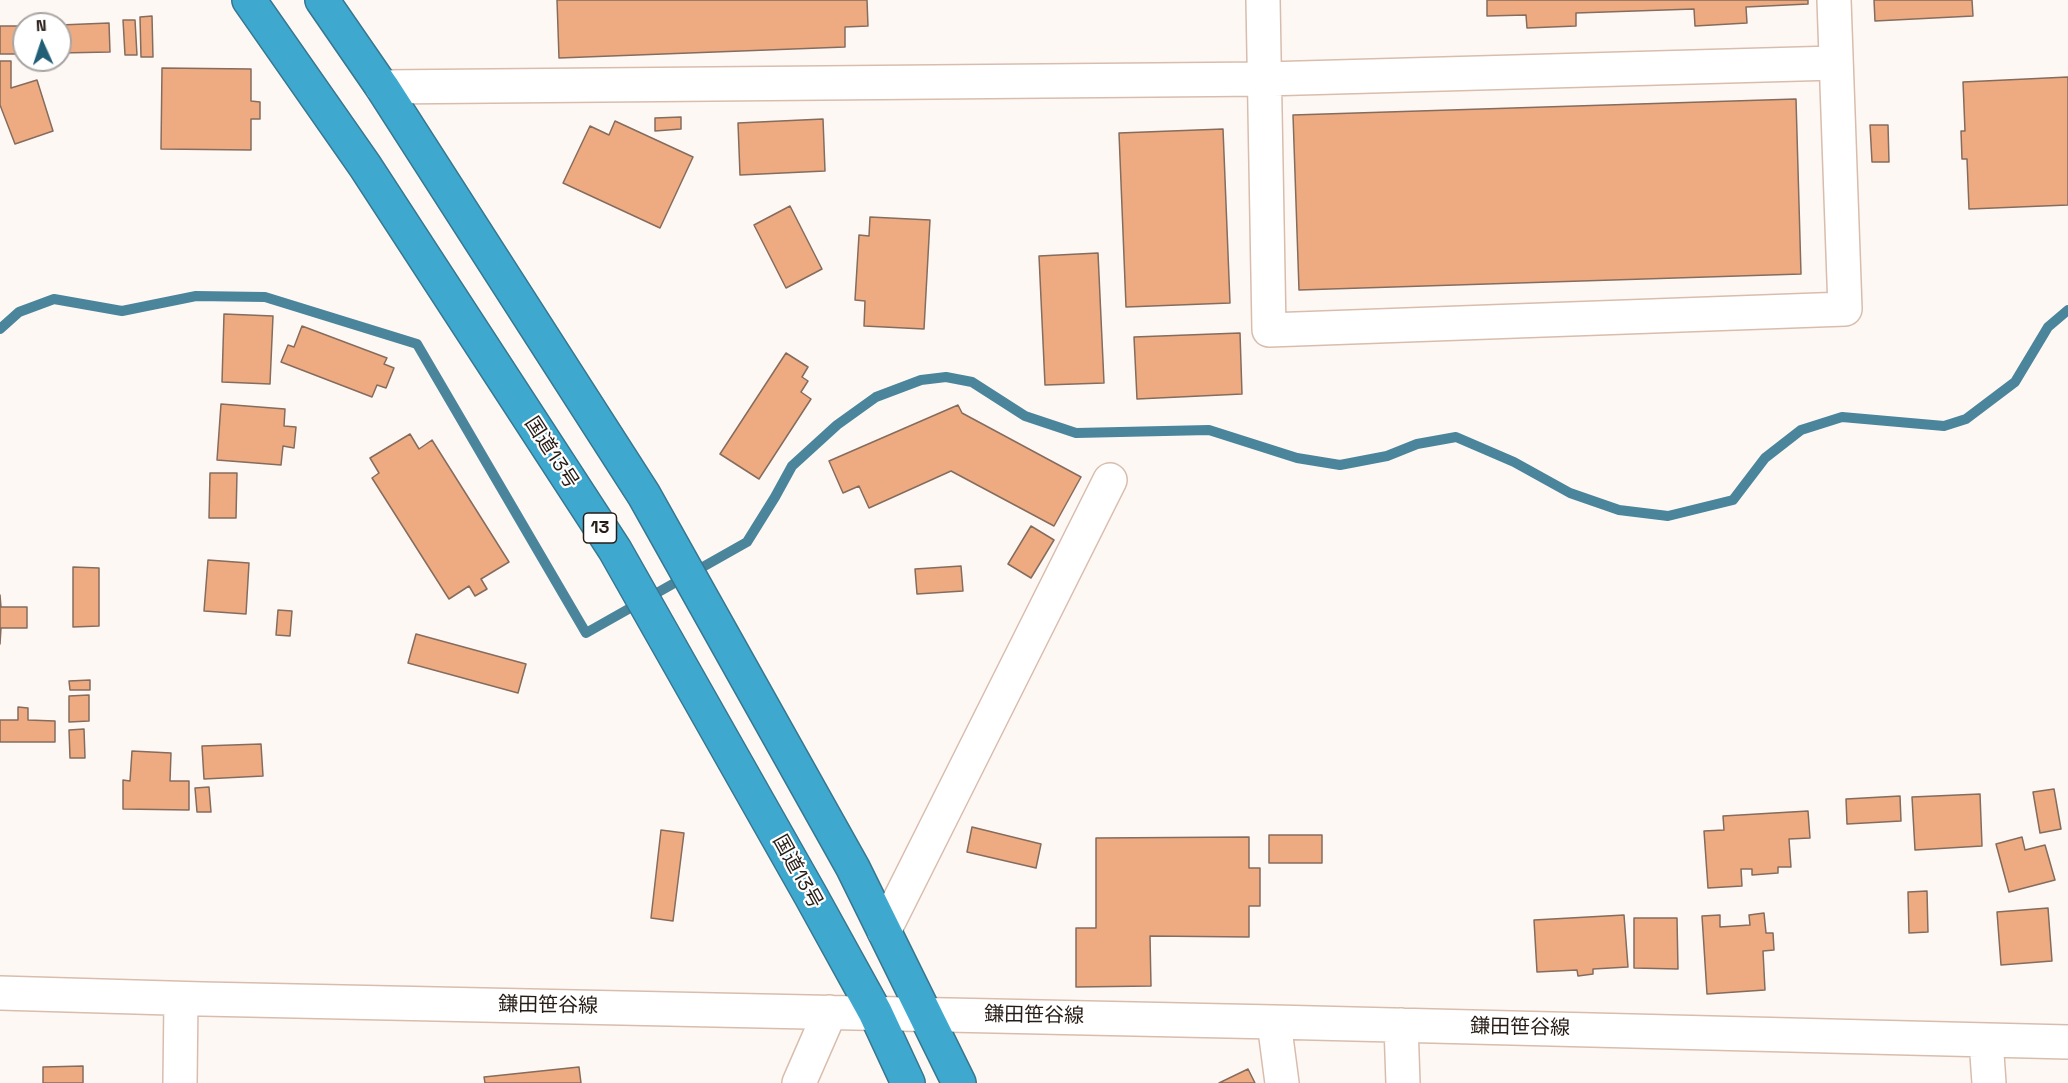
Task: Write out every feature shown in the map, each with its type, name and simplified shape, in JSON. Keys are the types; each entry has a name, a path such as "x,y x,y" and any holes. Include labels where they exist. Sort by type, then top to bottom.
{"highway":[{"name":"国道13号","path":"249,0 365,166 615,550 875,1012 908,1083"},
{"path":"322,0 382,87 644,495 853,868 959,1083"}],"street":[{"path":"1263,0 1269,330 1845,309 1834,0"},
{"path":"382,87 1265,80 1835,63"},
{"path":"884,931 1110,480"},
{"name":"鎌田笹谷線","path":"0,993 2068,1042"},
{"path":"180,1083 181,999"},
{"path":"799,1083 830,1012"},
{"path":"1274,1022 1282,1083"},
{"path":"1401,1025 1403,1083"},
{"path":"1986,1040 1989,1083"}],"building":[{"path":"557,0 867,0 868,26 845,27 845,47 559,58"},
{"path":"1487,0 1808,0 1808,4 1746,7 1747,23 1695,26 1694,9 1576,13 1576,26 1527,28 1526,15 1487,16"},
{"path":"1874,0 1972,0 1973,16 1875,21"},
{"path":"152,16 153,57 141,57 140,17"},
{"path":"123,20 135,20 137,55 125,55"},
{"path":"109,23 110,52 72,53 72,25"},
{"path":"0,26 12,26 12,54 0,54"},
{"path":"0,61 11,61 11,88 37,80 53,131 15,144 0,105"},
{"path":"162,68 251,69 251,101 260,102 260,119 251,119 251,150 161,149"},
{"path":"2068,77 2068,205 1969,209 1967,159 1962,159 1961,131 1965,131 1963,82"},
{"path":"1796,99 1801,274 1299,290 1293,115"},
{"path":"681,117 681,129 655,131 655,118"},
{"path":"823,119 825,171 740,175 738,123"},
{"path":"615,121 693,157 660,228 563,183 590,126 609,135"},
{"path":"1870,125 1888,125 1889,162 1872,162"},
{"path":"1223,129 1230,303 1126,307 1119,133"},
{"path":"790,206 822,269 786,288 754,225"},
{"path":"870,217 930,220 924,329 864,326 865,301 855,300 859,235 869,236"},
{"path":"1098,253 1104,383 1045,385 1039,256"},
{"path":"224,314 273,316 270,384 222,382"},
{"path":"302,326 387,358 384,364 394,368 386,388 377,385 372,397 281,362 288,345 294,347"},
{"path":"1240,333 1242,394 1137,399 1134,337"},
{"path":"786,353 808,367 802,377 808,381 801,392 811,399 759,479 720,454"},
{"path":"221,404 285,409 284,426 296,427 294,448 283,446 281,465 217,460"},
{"path":"958,405 962,413 1081,477 1054,526 951,471 869,508 859,486 843,493 829,461"},
{"path":"410,434 419,449 432,440 509,562 481,579 487,589 475,596 469,586 449,599 372,478 379,473 370,458"},
{"path":"210,473 237,473 236,518 209,518"},
{"path":"1031,526 1054,540 1031,578 1008,564"},
{"path":"208,560 249,563 246,614 204,611"},
{"path":"961,566 963,591 917,594 915,569"},
{"path":"73,567 99,568 99,626 73,627"},
{"path":"0,595 1,607 27,607 27,628 1,628 0,644"},
{"path":"278,610 292,611 290,636 276,635"},
{"path":"416,634 526,664 518,693 408,663"},
{"path":"90,680 90,690 70,690 69,681"},
{"path":"89,695 89,721 69,722 69,696"},
{"path":"18,707 28,708 28,720 55,721 55,742 0,742 0,720 18,720"},
{"path":"84,729 85,758 70,758 69,730"},
{"path":"261,744 263,776 204,779 202,746"},
{"path":"132,751 171,753 170,781 189,781 189,810 123,809 123,780 130,781"},
{"path":"209,787 211,812 197,812 195,788"},
{"path":"2054,789 2061,829 2040,833 2033,792"},
{"path":"1980,794 1982,846 1915,850 1912,797"},
{"path":"1900,796 1901,821 1847,824 1846,799"},
{"path":"1808,811 1810,838 1789,839 1791,867 1778,867 1778,873 1752,875 1752,869 1741,869 1742,886 1708,888 1704,831 1724,830 1723,816"},
{"path":"972,827 1041,844 1036,868 967,852"},
{"path":"661,830 684,833 673,921 651,918"},
{"path":"1269,835 1322,835 1322,863 1269,863"},
{"path":"1249,837 1249,868 1260,868 1260,906 1249,906 1249,937 1150,936 1151,986 1076,987 1076,928 1096,928 1096,838"},
{"path":"2022,837 2025,850 2045,845 2055,880 2009,892 1996,844"},
{"path":"1927,891 1928,932 1909,933 1908,892"},
{"path":"2048,908 2052,961 2001,965 1997,912"},
{"path":"1764,913 1766,933 1773,933 1774,950 1763,951 1765,990 1707,994 1702,916 1720,915 1720,927 1750,925 1749,915"},
{"path":"1624,915 1628,967 1593,969 1593,974 1578,976 1577,970 1537,972 1534,920"},
{"path":"1634,918 1677,918 1678,969 1634,968"},
{"path":"83,1066 83,1083 43,1083 43,1067"},
{"path":"579,1067 581,1083 485,1083 484,1077"},
{"path":"1248,1069 1255,1083 1219,1083"}],"waterway":[{"path":"0,329 19,312 54,299 122,311 196,296 265,297 417,344 586,633 747,542 792,466 837,425 876,397 921,380 946,377 972,382 1025,416 1076,433 1209,430 1297,458 1340,465 1387,456 1417,444 1456,437 1514,462 1570,493 1619,510 1668,516 1733,500 1765,458 1801,430 1842,417 1944,426 1966,419 2015,382 2048,327 2068,310"}]}
